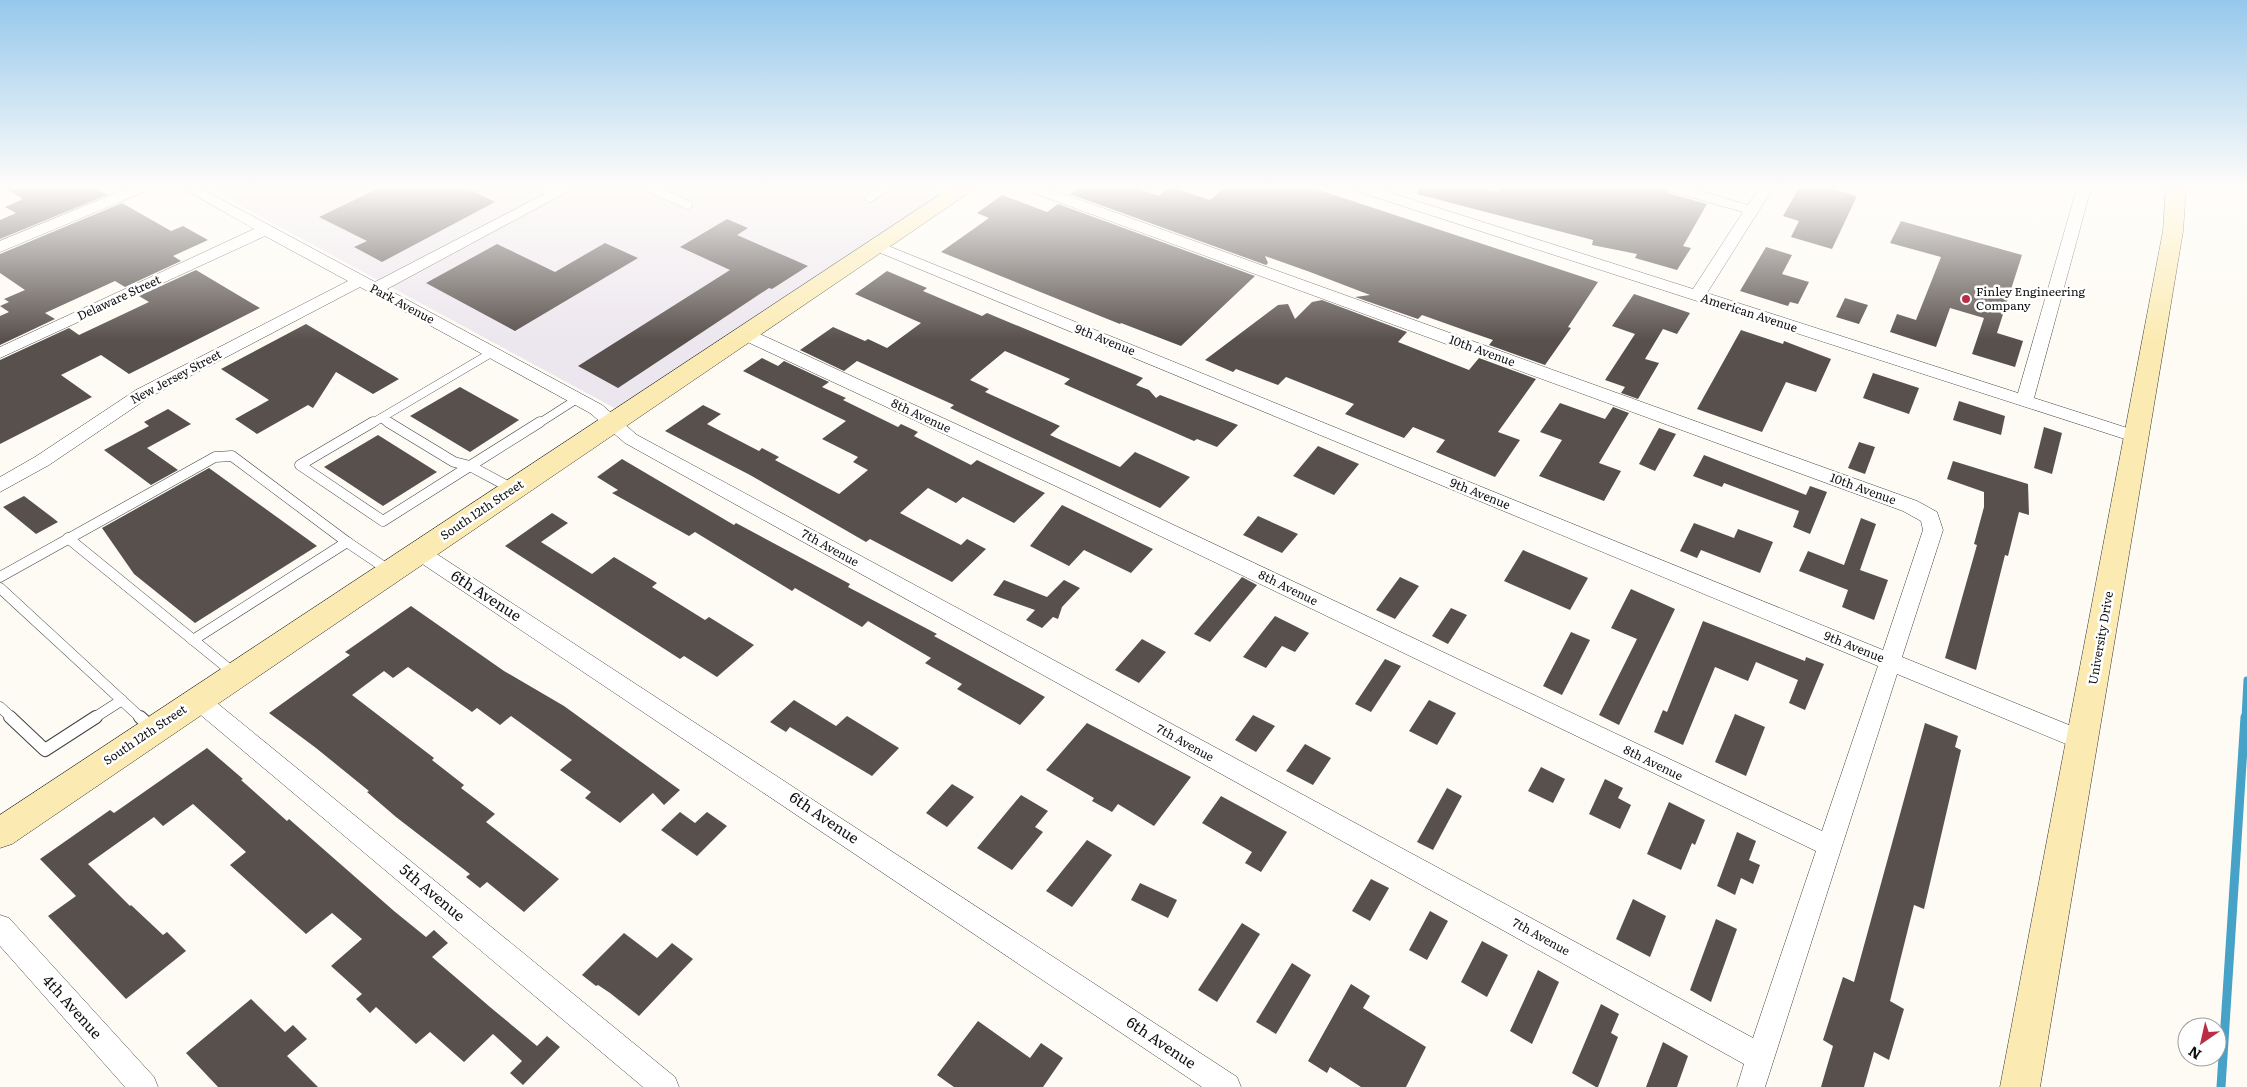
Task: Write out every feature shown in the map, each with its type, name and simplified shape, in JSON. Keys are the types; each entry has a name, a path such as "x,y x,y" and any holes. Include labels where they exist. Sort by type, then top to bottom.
{"main road":[{"name":"South 12th Street","path":"0,833 613,424 886,239"},
{"name":"University Drive","path":"2020,1087 2172,239"}],"street":[{"path":"0,247 20,239"},
{"name":"Delaware Street","path":"0,353 246,239"},
{"name":"Park Avenue","path":"281,239 577,399 596,410 613,424"},
{"name":"New Jersey Street","path":"0,485 42,461 142,394 459,239"},
{"name":"10th Avenue","path":"1173,239 1910,506 1930,517 1933,530 1889,662"},
{"name":"American Avenue","path":"1519,239 2137,437"},
{"path":"1697,296 1733,239"},
{"path":"2024,401 2070,239"},
{"name":"9th Avenue","path":"876,246 2083,741"},
{"name":"8th Avenue","path":"745,334 1102,500 1829,846"},
{"name":"7th Avenue","path":"613,424 631,439 1761,1058"},
{"name":"6th Avenue","path":"420,552 1227,1087"},
{"path":"1751,1087 1889,662"},
{"name":"5th Avenue","path":"198,700 665,1087"},
{"name":"4th Avenue","path":"0,927 144,1087"}],"lane":[{"path":"491,353 300,465 383,521 577,399"},
{"path":"382,418 454,462 470,466 513,489"},
{"path":"0,577 215,457 232,456 347,542 391,571"},
{"path":"68,538 236,674"},
{"path":"193,640 347,542"},
{"path":"0,588 154,730"},
{"path":"0,707 44,750 122,700"}],"shaded area":[{"path":"302,239 876,239 620,411"}],"building":[{"path":"37,239 208,240 173,256 181,261 125,287 115,281 45,313 55,319 0,345 0,316 9,312 0,306 9,302 4,299 25,290 0,273 0,254"},
{"path":"362,239 426,239 382,262 354,247 367,241"},
{"path":"694,239 746,239 808,266 772,289 769,288 618,388 578,366 730,270 680,247"},
{"path":"960,239 1153,239 1255,276 1181,346 1120,324 941,252"},
{"path":"1193,239 1467,239 1598,282 1568,327 1571,328 1545,365 1489,345 1493,340 1422,315 1418,319 1355,297 1370,295 1265,256 1268,263 1266,265"},
{"path":"1588,239 1687,239 1683,246 1691,248 1677,270 1635,258 1637,254 1592,245 1593,240"},
{"path":"1797,239 1837,239 1832,249"},
{"path":"1892,239 1964,239 2022,255 1997,333 2023,341 2015,367 1972,354 1984,318 1950,308 1936,347 1890,332 1897,314 1916,320 1941,257 1890,243"},
{"path":"605,243 638,258 515,331 426,283 497,244 555,272"},
{"path":"1766,247 1792,255 1782,274 1809,282 1798,304 1790,302 1788,306 1740,291"},
{"path":"196,270 260,308 129,374 101,355 61,375 92,397 0,444 0,360 69,328 79,335 149,302 139,296"},
{"path":"887,271 927,288 923,291 982,316 987,313 1143,378 1136,385 1149,390 1156,398 1160,395 1238,425 1217,447 1197,439 1194,441 1064,384 1070,379 1005,351 970,380 989,389 985,392 1060,426 1050,435 1120,467 1135,452 1190,477 1160,508 950,408 954,405 857,361 844,371 800,350 833,327 865,341 868,339 887,348 921,323 855,294"},
{"path":"1634,294 1690,313 1677,334 1663,329 1645,359 1659,363 1638,399 1621,393 1625,387 1605,380 1635,334 1612,326"},
{"path":"1845,298 1868,305 1859,324 1836,317"},
{"path":"1322,300 1407,332 1398,342 1469,370 1479,358 1536,379 1498,432 1520,440 1495,477 1436,452 1445,440 1413,427 1404,438 1345,414 1354,404 1286,377 1278,385 1236,369 1233,372 1205,360 1278,305 1288,304 1295,319 1312,302"},
{"path":"306,324 399,379 373,394 336,372 313,408 308,405 257,434 235,419 269,400 221,369"},
{"path":"1741,330 1783,344 1784,341 1831,359 1816,392 1786,382 1762,432 1697,409"},
{"path":"762,358 778,366 784,361 829,382 822,387 846,398 843,400 898,427 901,424 918,432 914,436 971,465 977,460 1045,493 1014,523 963,497 956,503 928,488 900,513 961,545 967,539 986,549 952,582 870,539 866,542 750,475 665,431 703,405 721,414 707,424 759,451 762,448 779,457 775,460 839,494 868,470 853,462 858,457 822,439 846,421 743,371"},
{"path":"1873,373 1919,388 1909,414 1863,398"},
{"path":"460,387 519,420 470,452 410,416"},
{"path":"1959,401 2005,416 2001,435 1953,420"},
{"path":"1560,403 1605,419 1613,407 1629,413 1599,463 1621,471 1604,501 1539,476 1562,440 1540,432"},
{"path":"168,409 191,424 147,448 178,470 151,485 104,450 149,426 144,422"},
{"path":"2044,427 2062,433 2052,474 2034,468"},
{"path":"1659,428 1676,434 1655,471 1639,464"},
{"path":"378,435 437,472 383,506 324,467"},
{"path":"1859,442 1875,447 1865,474 1848,468"},
{"path":"1318,446 1359,464 1334,495 1293,476"},
{"path":"1704,455 1806,495 1810,486 1827,492 1810,534 1793,527 1799,511 1724,483 1722,487 1693,476"},
{"path":"622,459 734,525 736,523 850,584 848,587 937,634 934,636 1045,697 1020,725 957,689 962,684 925,663 931,658 868,621 862,627 795,588 792,591 695,532 689,536 612,493 618,490 597,477"},
{"path":"1953,461 2028,484 2029,515 2019,512 2008,556 2005,555 1976,670 1945,658 1977,545 1974,544 1984,507 1984,492 1947,479"},
{"path":"209,468 317,546 195,623 134,574 102,528"},
{"path":"24,496 58,522 36,534 3,507"},
{"path":"1062,505 1153,549 1131,573 1084,550 1069,566 1030,546"},
{"path":"552,513 568,523 541,542 592,574 614,557 657,583 652,587 705,620 709,617 754,645 717,677 684,656 680,659 505,546"},
{"path":"1258,516 1298,534 1282,553 1243,535"},
{"path":"1861,518 1876,524 1860,570 1888,580 1874,620 1842,607 1848,590 1799,571 1808,551 1844,565"},
{"path":"1694,523 1734,538 1738,529 1773,542 1760,573 1701,550 1697,558 1680,551"},
{"path":"1523,550 1588,578 1570,610 1504,581"},
{"path":"1242,577 1257,585 1210,642 1194,634"},
{"path":"1400,577 1419,586 1395,619 1376,610"},
{"path":"1004,580 1047,597 1064,580 1080,588 1062,607 1058,619 1053,617 1042,628 1026,620 1035,610 993,595"},
{"path":"1631,589 1675,609 1619,725 1599,715 1637,639 1611,628"},
{"path":"411,606 504,671 564,706 680,790 664,805 653,793 620,823 585,798 591,792 560,770 572,760 511,716 500,725 477,708 472,712 408,667 393,678 384,671 352,695 434,758 432,760 464,785 461,788 495,814 486,822 559,879 524,912 487,882 480,888 466,877 470,874 396,817 367,792 369,791 316,748 269,713 350,655 345,652"},
{"path":"1451,608 1467,615 1448,644 1432,636"},
{"path":"1275,616 1309,633 1295,652 1282,646 1266,668 1243,657"},
{"path":"1703,621 1805,661 1806,657 1824,664 1805,710 1789,703 1798,680 1756,662 1748,681 1715,667 1683,745 1654,732 1663,710 1667,712"},
{"path":"1571,632 1590,640 1562,695 1543,686"},
{"path":"1142,639 1166,652 1139,683 1115,670"},
{"path":"1385,659 1401,666 1371,712 1355,704"},
{"path":"794,700 836,726 847,716 899,748 872,776 790,727 786,732 770,722"},
{"path":"1429,700 1456,713 1437,745 1409,731"},
{"path":"1735,714 1765,727 1746,776 1715,762"},
{"path":"1253,715 1275,726 1256,752 1235,740"},
{"path":"1087,723 1191,777 1154,826 1118,804 1112,812 1092,801 1094,798 1046,770"},
{"path":"1925,723 1958,736 1955,747 1961,750 1924,909 1914,905 1890,1001 1904,1009 1889,1060 1874,1052 1864,1087 1821,1087 1833,1046 1823,1040 1843,977 1854,982"},
{"path":"1305,744 1331,758 1313,785 1286,771"},
{"path":"207,748 287,821 289,819 426,937 434,930 448,943 432,957 490,1007 537,1046 547,1036 560,1047 523,1085 510,1073 522,1061 493,1034 464,1062 430,1032 416,1044 376,1007 370,1013 356,999 362,994 331,966 362,939 332,913 306,934 230,865 246,852 193,804 163,826 154,817 88,864 130,906 163,935 167,932 186,951 126,999 48,916 76,896 40,859 110,810 114,813"},
{"path":"1541,767 1565,779 1553,803 1528,791"},
{"path":"1605,779 1623,788 1618,798 1631,805 1620,829 1589,814"},
{"path":"952,784 974,797 947,827 926,813"},
{"path":"1447,788 1462,796 1433,850 1417,842"},
{"path":"1021,795 1048,811 1035,827 1043,832 1012,870 977,848"},
{"path":"1221,796 1287,832 1261,872 1245,863 1252,852 1202,823"},
{"path":"1669,802 1705,820 1695,845 1692,843 1681,870 1647,854"},
{"path":"680,812 695,823 707,812 727,826 697,856 661,830"},
{"path":"1737,832 1756,841 1749,860 1760,865 1753,884 1741,878 1735,895 1717,886"},
{"path":"1087,840 1112,855 1072,907 1046,891"},
{"path":"1371,879 1389,888 1370,921 1352,911"},
{"path":"1140,883 1177,900 1168,918 1131,900"},
{"path":"1633,899 1666,916 1650,957 1616,939"},
{"path":"1430,911 1448,921 1427,960 1409,950"},
{"path":"1716,919 1737,929 1711,1002 1690,990"},
{"path":"1242,923 1260,934 1217,1002 1198,990"},
{"path":"624,933 657,958 672,943 693,959 639,1016 610,993 598,985 596,986 582,975"},
{"path":"1482,941 1508,955 1487,997 1461,982"},
{"path":"1292,963 1311,975 1276,1034 1256,1022"},
{"path":"1538,970 1559,982 1532,1044 1510,1031"},
{"path":"1351,984 1370,996 1363,1008 1426,1047 1406,1087 1361,1087 1330,1067 1327,1073 1308,1061"},
{"path":"251,999 285,1032 293,1025 307,1039 287,1056 318,1087 218,1087 186,1053"},
{"path":"1601,1004 1619,1014 1611,1033 1618,1037 1598,1087 1596,1087 1572,1073"},
{"path":"978,1021 1030,1058 1041,1043 1063,1058 1043,1087 954,1087 937,1075"},
{"path":"1663,1042 1688,1056 1677,1087 1646,1087"}],"waterway":[{"path":"2245,718 2247,680"},
{"path":"2221,1087 2245,717"}],"place":[{"name":"Finley Engineering Company","path":"1966,299"}]}
